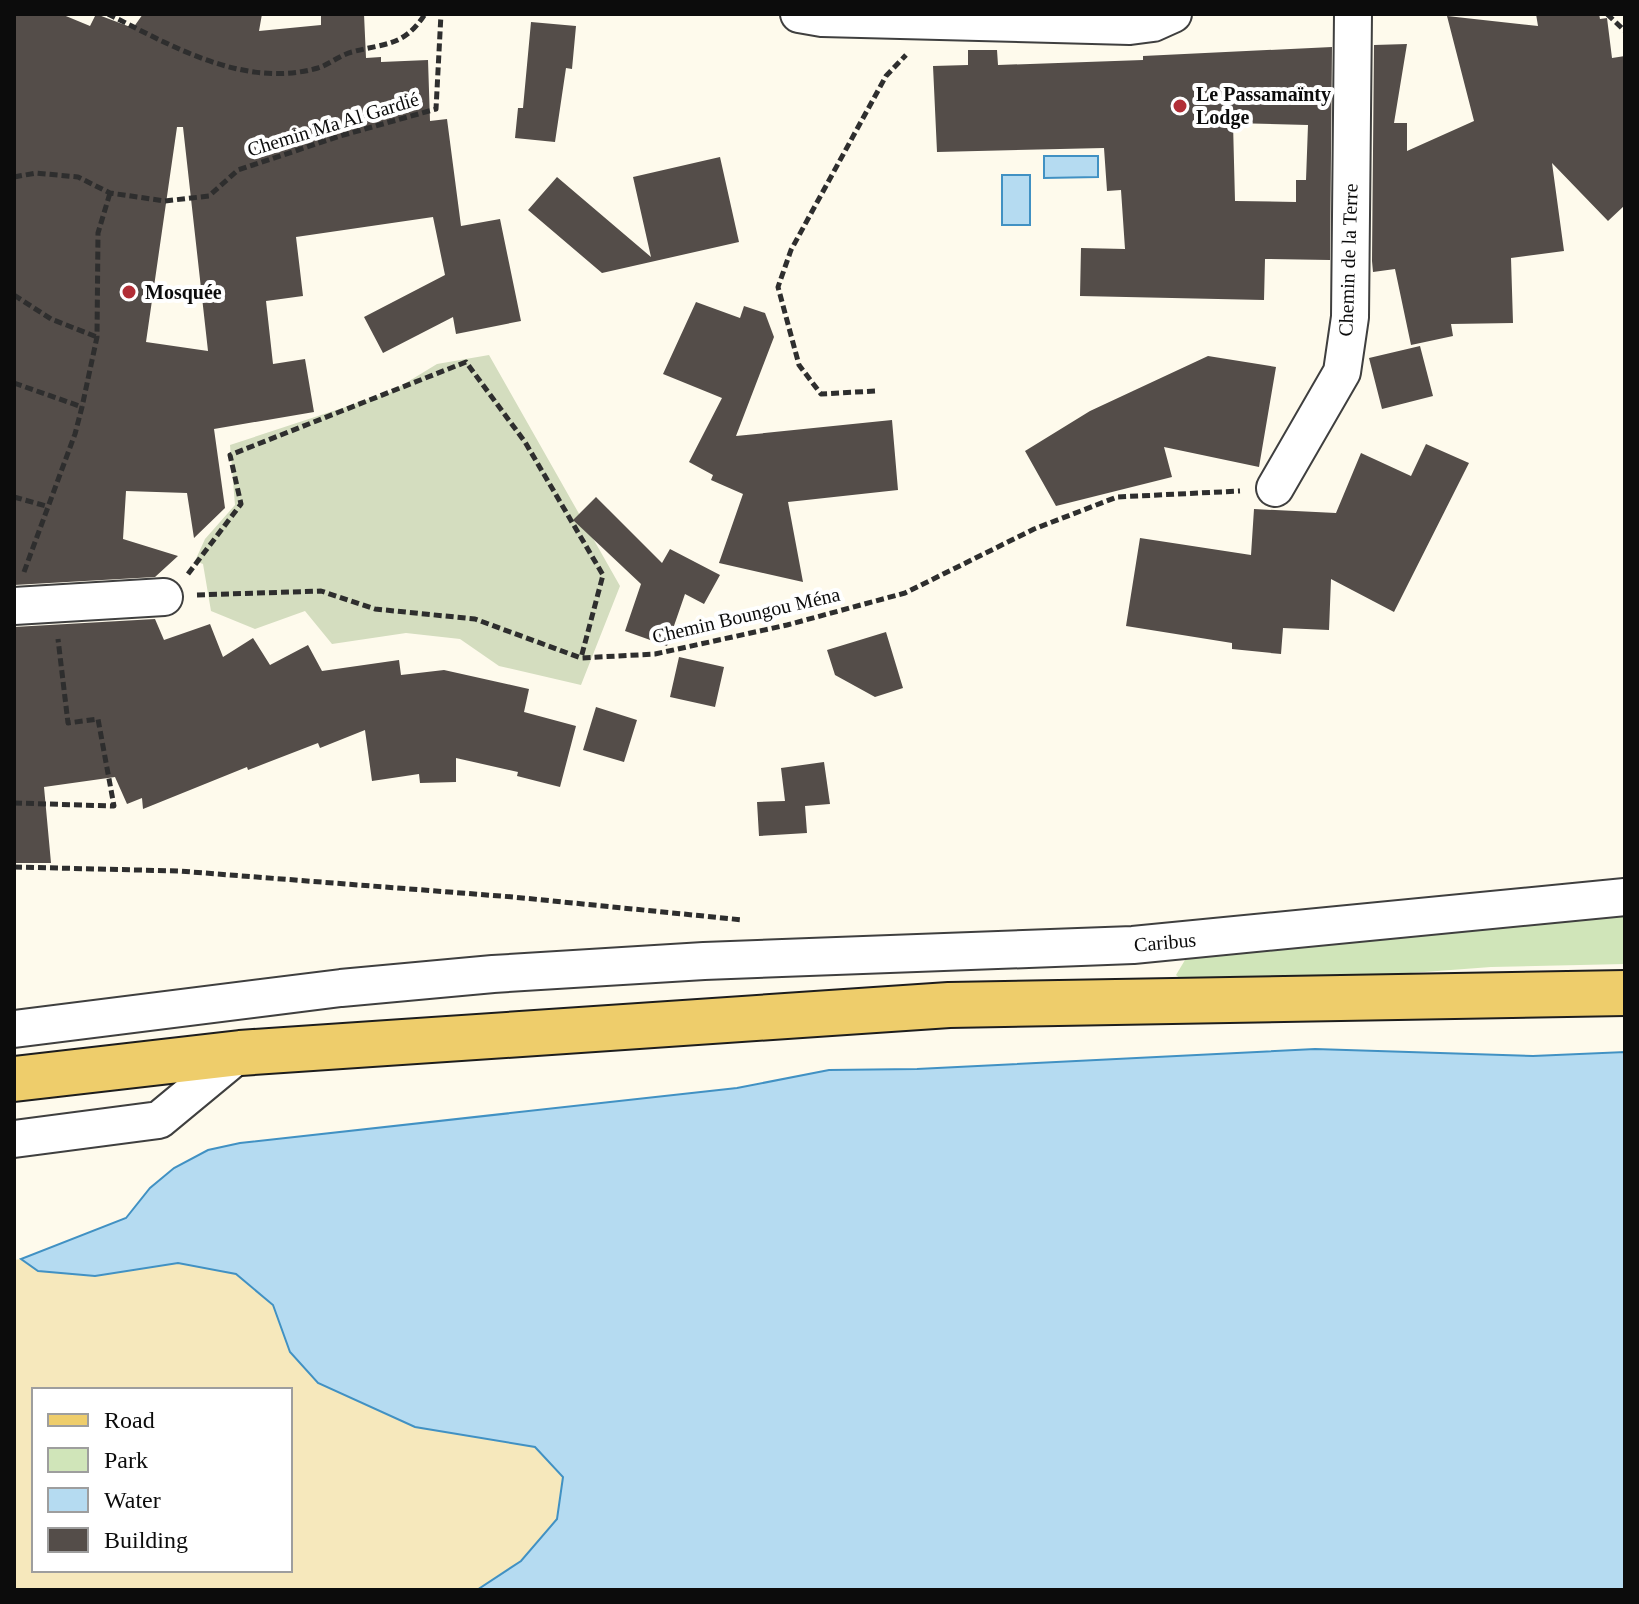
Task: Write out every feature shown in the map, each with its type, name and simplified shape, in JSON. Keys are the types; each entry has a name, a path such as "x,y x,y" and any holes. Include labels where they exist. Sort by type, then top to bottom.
{"main road":[{"path":"14,1079 240,1053 949,1005 1625,993"}],"street":[{"path":"799,14 822,18 1130,26 1153,23 1173,14"},
{"name":"Chemin de la Terre","path":"1275,488 1342,372 1350,302 1353,14"},
{"path":"18,590 56,602 170,596"},
{"name":"Caribus","path":"14,1029 341,988 704,961 1133,945 1625,897"},
{"path":"14,1139 159,1120 240,1053"}],"path":[{"path":"108,14 222,67 250,72 321,67 353,52 392,45 417,27 425,14"},
{"name":"Chemin Ma Al Gardié","path":"14,177 36,173 78,177 110,193 165,201 209,196 238,170 340,136 436,109 441,14"},
{"path":"1607,14 1625,31"},
{"path":"875,391 821,394 799,365 778,287 791,250 886,76 940,20"},
{"path":"18,590 82,407 97,337 98,233 110,193"},
{"path":"14,295 51,319 97,337"},
{"path":"170,596 241,504 230,455 466,362 525,442 603,575 581,658"},
{"path":"14,383 82,407"},
{"name":"Chemin Boungou Ména","path":"170,596 321,591 375,609 475,619 581,658 655,654 787,625 905,593 1034,529 1117,497 1275,488"},
{"path":"14,497 46,506"},
{"path":"14,803 114,806 98,719 68,723 60,672 56,602"},
{"path":"14,867 179,871 513,897 747,921"}],"green space":[{"path":"489,355 620,586 581,685 499,666 460,639 406,633 332,644 305,611 255,629 211,611 203,564 195,561 205,539 235,505 230,445 391,392 437,364"},
{"path":"1625,910 1625,964 1491,967 1237,986 1184,982 1176,975 1185,960 1200,956 1498,928"}],"sand":[{"path":"21,1259 38,1271 95,1276 178,1263 236,1274 273,1305 290,1352 415,1427 535,1447 563,1477 558,1519 521,1561 477,1590 14,1590 14,1260"}],"water":[{"path":"1044,156 1098,156 1098,177 1044,178"},
{"path":"1002,175 1030,175 1030,225 1002,225"},
{"path":"1315,1049 1533,1056 1625,1052 1625,1590 477,1590 521,1561 557,1519 563,1477 535,1447 415,1427 318,1383 290,1352 273,1305 236,1274 178,1263 95,1276 38,1271 21,1259 126,1218 150,1188 174,1168 208,1150 240,1143 737,1088 829,1070 917,1069"}],"building":[{"path":"14,14 61,14 90,26 96,14 133,28 143,14 262,14 259,31 321,25 321,14 364,14 366,58 381,57 381,62 428,60 430,121 447,119 461,226 500,219 521,321 456,334 453,317 383,353 364,317 445,275 433,217 296,237 303,296 266,301 273,364 305,359 314,412 214,429 225,508 194,538 187,493 126,491 123,539 178,556 155,577 14,585","holes":["177,127 183,127 208,351 146,342"]},
{"path":"1536,14 1599,14 1600,19 1607,18 1612,58 1625,56 1625,205 1608,221 1552,163 1564,251 1511,258 1513,323 1451,324 1453,336 1411,345 1395,269 1373,272 1374,45 1407,44 1394,123 1407,123 1407,151 1474,121 1447,16 1538,26"},
{"path":"531,22 576,26 572,69 566,68 555,142 515,138 518,108 523,108"},
{"path":"1332,47 1330,260 1265,259 1264,300 1080,296 1081,248 1125,249 1121,190 1107,191 1104,148 937,152 933,66 968,65 968,50 997,50 998,65 1143,60 1143,56","holes":["1233,123 1308,125 1306,180 1296,180 1296,202 1235,201"]},
{"path":"720,157 739,242 602,273 528,210 557,177 651,257 633,177"},
{"path":"696,302 740,318 744,306 765,313 774,337 736,436 892,420 898,490 788,502 803,582 719,563 743,494 711,480 713,475 689,462 722,398 663,374"},
{"path":"1420,346 1433,396 1382,409 1369,358"},
{"path":"1208,356 1276,367 1259,467 1164,447 1172,477 1056,506 1025,451 1090,411"},
{"path":"1426,444 1469,463 1394,612 1331,579 1329,630 1283,628 1281,654 1232,649 1232,643 1126,626 1140,538 1251,555 1254,509 1336,513 1361,453 1411,476"},
{"path":"596,497 662,563 670,549 720,575 704,604 685,594 667,646 625,631 641,584 573,520"},
{"path":"155,619 164,640 210,624 223,657 253,638 270,665 308,645 322,671 399,660 401,675 444,670 529,689 524,712 576,726 560,787 517,776 518,772 456,758 456,782 420,783 419,774 372,781 365,730 320,748 318,743 248,770 247,767 143,809 142,798 127,804 115,777 44,787 51,863 14,863 14,627"},
{"path":"886,632 903,688 875,697 835,675 827,650"},
{"path":"679,657 724,667 715,707 670,697"},
{"path":"596,707 637,720 624,762 583,750"},
{"path":"824,762 830,804 805,806 807,833 759,836 757,802 785,801 781,768"}],"place":[{"name":"Le Passamaïnty Lodge","path":"1180,106"},
{"name":"Mosquée","path":"129,292"}]}
